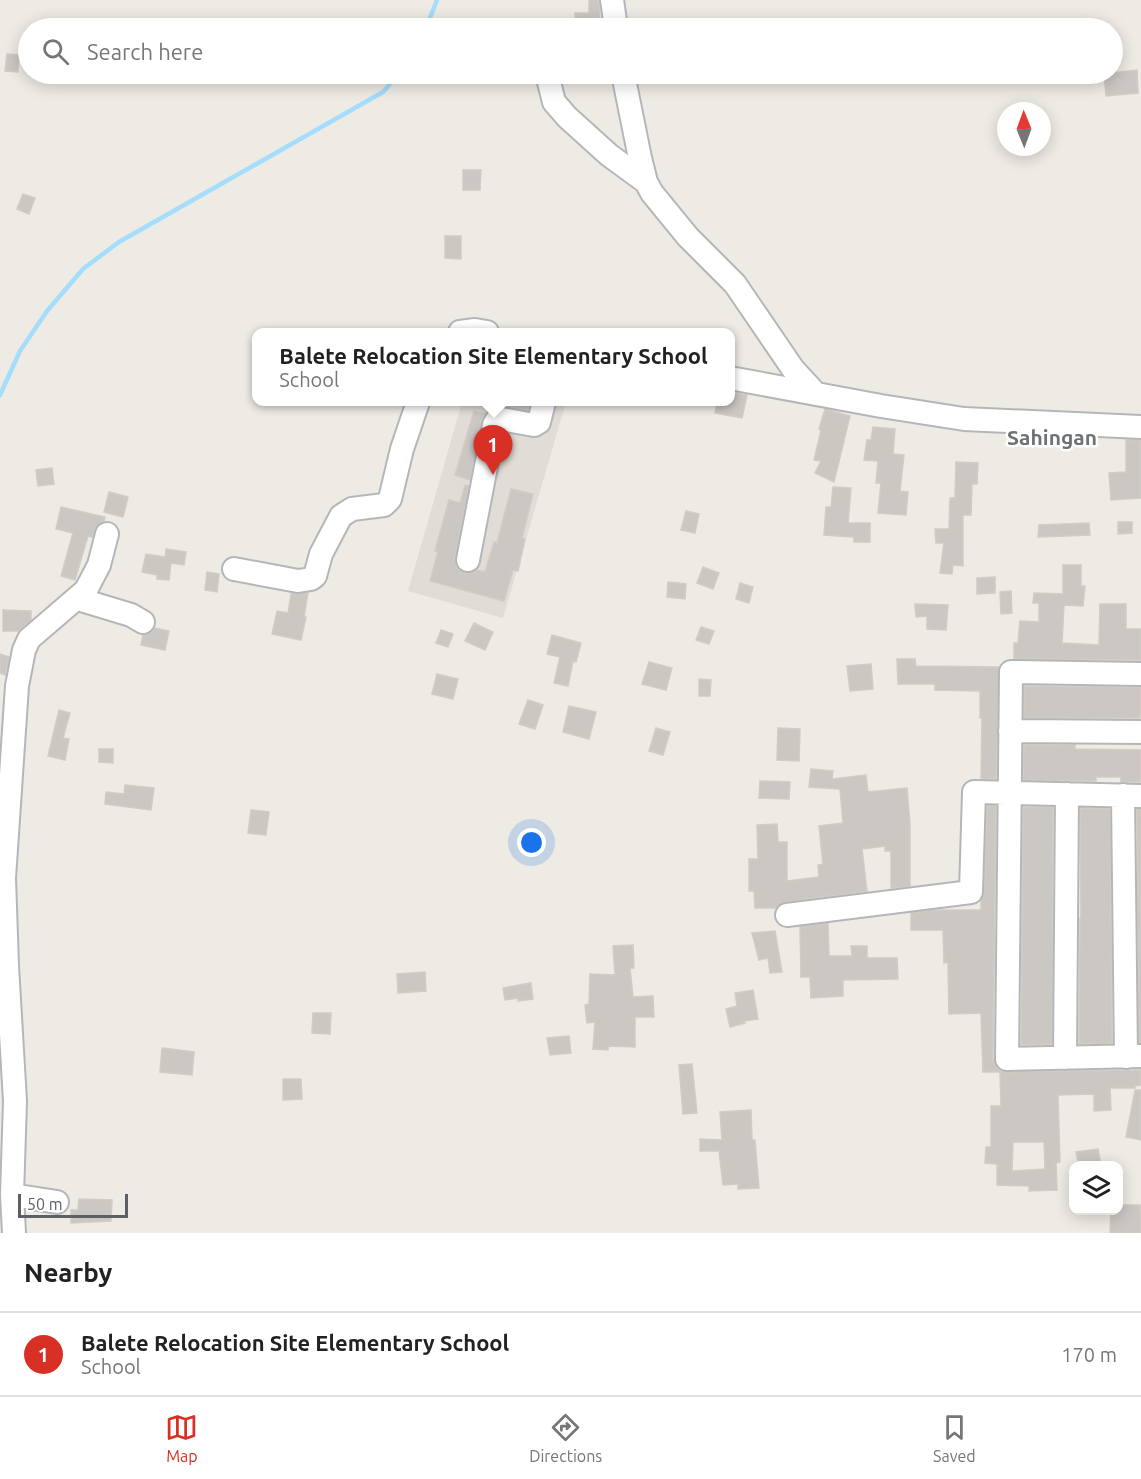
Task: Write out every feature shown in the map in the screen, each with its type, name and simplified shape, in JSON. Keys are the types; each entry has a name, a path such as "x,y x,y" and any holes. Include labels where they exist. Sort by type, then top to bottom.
{"street":[{"path":"612,0 615,18"},
{"path":"550,84 554,102 567,117 609,155 646,182"},
{"path":"625,84 646,182 652,193 688,237 735,284 793,369 816,394"},
{"path":"735,379 881,406 964,418 1141,427"},
{"path":"234,569 298,580 311,579 315,576 321,554 341,516 352,509 384,505 390,499 402,449 417,406"},
{"path":"468,560 494,424 501,419 534,425 539,422 543,406"},
{"path":"14,1233 12,1196 15,1101 4,878 17,686 24,650 29,639 55,615 78,599 93,579 107,534"},
{"path":"78,599 130,615 143,622"},
{"path":"787,915 971,892 974,792 1010,792 1132,796 1134,1056 1007,1059 1010,792 1010,731 1011,672 1141,674"},
{"path":"1010,731 1141,732"},
{"path":"1065,1058 1067,794"},
{"path":"12,1196 57,1202"}],"shaded area":[{"path":"461,406 565,406 503,618 408,591"}],"building":[{"path":"589,0 599,0 600,18 575,18 575,13 589,13"},
{"path":"7,54 18,55 18,72 5,71"},
{"path":"1137,70 1138,93 1106,96 1105,84 1123,84 1123,72"},
{"path":"463,170 481,170 480,190 463,190"},
{"path":"23,194 35,198 29,214 17,209"},
{"path":"445,236 461,236 461,259 445,258"},
{"path":"735,393 747,395 742,418 715,413 716,406 735,406"},
{"path":"500,406 529,406 528,410"},
{"path":"825,409 850,416 834,482 815,473 821,461 814,460"},
{"path":"474,411 485,414 481,422 470,480 455,475"},
{"path":"873,427 895,429 893,454 904,455 900,491 908,492 906,515 878,513 881,483 876,483 878,461 864,460 867,440 871,440"},
{"path":"1126,440 1141,440 1141,498 1111,500 1109,473 1126,472"},
{"path":"956,462 978,463 977,484 972,484 971,515 963,515 963,566 953,565 952,574 940,573 944,543 936,543 935,529 949,529 950,498 955,498"},
{"path":"52,468 54,484 38,486 36,470"},
{"path":"465,485 469,486 455,558 459,570 466,573 477,570 485,572 494,542 497,543 511,489 533,494 522,538 525,539 518,571 513,570 504,601 430,581 438,552 435,551 449,500 460,503"},
{"path":"833,487 851,488 848,523 870,523 870,542 854,542 854,537 824,535 826,507 831,507"},
{"path":"109,492 128,497 123,517 104,512"},
{"path":"61,507 105,517 104,521 97,525 92,537 88,536 75,580 61,576 73,533 56,529"},
{"path":"686,511 699,514 695,533 681,530"},
{"path":"1118,522 1132,522 1132,533 1118,534"},
{"path":"1089,523 1090,535 1038,537 1039,525"},
{"path":"166,549 186,552 184,565 171,563 169,580 157,579 157,575 142,572 146,554 165,557"},
{"path":"1063,565 1081,565 1081,586 1085,586 1083,606 1064,605 1062,643 1099,645 1100,604 1126,604 1126,629 1141,629 1141,660 1014,659 1014,643 1018,643 1020,621 1039,622 1039,603 1033,603 1034,593 1063,594"},
{"path":"703,567 719,573 713,589 697,583"},
{"path":"207,572 219,574 217,592 205,590"},
{"path":"995,577 995,593 977,594 977,578"},
{"path":"668,582 686,584 685,599 667,597"},
{"path":"740,583 753,587 749,603 736,599"},
{"path":"1011,591 1012,613 1001,614 1000,592"},
{"path":"308,593 301,640 272,634 277,611 288,613 291,594"},
{"path":"915,604 948,605 946,630 927,629 927,616 916,617"},
{"path":"3,610 31,611 31,620 18,631 3,631"},
{"path":"474,623 493,632 485,650 465,641"},
{"path":"701,627 714,631 709,644 696,640"},
{"path":"155,628 169,631 165,650 141,645 143,635"},
{"path":"441,630 453,634 448,647 436,643"},
{"path":"552,635 581,643 576,662 573,661 568,686 554,683 560,657 547,654"},
{"path":"0,654 9,657 5,675 0,673"},
{"path":"897,659 915,659 916,666 999,667 996,779 981,779 980,691 935,690 935,684 898,684"},
{"path":"649,662 672,668 666,690 642,684"},
{"path":"871,664 873,689 850,691 847,666"},
{"path":"437,674 458,679 453,699 432,694"},
{"path":"699,679 711,680 710,696 699,696"},
{"path":"1024,686 1141,687 1140,718 1024,718"},
{"path":"528,700 543,705 535,729 519,724"},
{"path":"569,706 596,712 589,739 563,732"},
{"path":"59,710 70,713 63,738 69,739 65,760 48,756"},
{"path":"656,728 670,732 663,755 649,751"},
{"path":"778,728 800,729 799,761 777,760"},
{"path":"1024,745 1075,745 1075,749 1141,750 1140,782 1121,782 1121,777 1096,777 1096,781 1023,780"},
{"path":"99,749 113,749 113,763 99,762"},
{"path":"811,769 833,771 832,779 866,775 868,792 907,788 910,824 910,886 891,888 891,851 885,851 885,846 862,849 867,891 785,902 776,908 755,908 754,891 749,891 749,859 758,859 757,825 777,824 778,842 787,842 787,881 819,877 818,865 823,864 819,826 843,823 840,789 809,787"},
{"path":"760,781 790,782 789,799 759,798"},
{"path":"125,785 154,788 151,810 105,804 106,792 124,794"},
{"path":"987,806 996,806 993,1059 996,1066 1001,1071 1007,1072 1141,1070 1141,1085 1135,1088 1110,1088 1111,1110 1094,1111 1094,1094 1058,1095 1060,1162 1056,1163 1057,1190 1029,1191 1029,1186 997,1185 997,1164 985,1163 986,1147 991,1147 991,1106 1001,1106 1000,1072 983,1072 981,1013 949,1014 948,962 944,963 943,930 911,930 911,913 936,910 981,910 984,892","holes":["1013,1142 1044,1142 1045,1169 1012,1171"]},
{"path":"1023,807 1053,807 1052,1044 1021,1045"},
{"path":"1080,808 1110,809 1112,1043 1079,1044"},
{"path":"1137,809 1141,809 1141,1043 1139,1043"},
{"path":"251,810 269,812 266,835 248,833"},
{"path":"828,923 829,956 852,956 851,946 867,946 867,958 897,958 898,979 843,980 843,996 811,998 810,977 801,977 800,927"},
{"path":"775,931 782,972 770,973 768,958 759,960 752,933"},
{"path":"633,945 634,968 630,968 633,997 653,996 654,1017 635,1017 635,1047 608,1046 608,1050 593,1049 595,1022 587,1023 585,1005 589,1004 590,974 615,975 613,946"},
{"path":"425,972 426,991 398,993 397,974"},
{"path":"531,983 533,999 505,1000 503,988"},
{"path":"753,990 758,1019 744,1021 745,1023 730,1027 726,1009 737,1006 735,993"},
{"path":"313,1013 331,1013 330,1034 312,1033"},
{"path":"569,1036 571,1053 550,1055 547,1038"},
{"path":"162,1048 194,1052 192,1075 160,1072"},
{"path":"692,1064 697,1113 683,1114 679,1065"},
{"path":"283,1079 301,1079 302,1099 283,1100"},
{"path":"1135,1090 1141,1090 1141,1140 1126,1137"},
{"path":"751,1110 752,1140 755,1140 759,1188 738,1189 738,1184 723,1185 719,1151 700,1151 700,1139 722,1140 720,1112"},
{"path":"1098,1149 1100,1161 1078,1161 1076,1152"},
{"path":"79,1199 112,1200 111,1221 71,1223 71,1210 78,1210"},
{"path":"1123,1205 1140,1205 1141,1233 1110,1233 1111,1215 1123,1215"}],"waterway":[{"path":"430,18 437,0"},
{"path":"0,395 20,351 47,311 83,269 119,242 383,92 390,84"}],"place":[{"name":"Balete Relocation Site Elementary School","path":"493,475"}],"district":[{"name":"Sahingan","path":"1052,438"}]}
